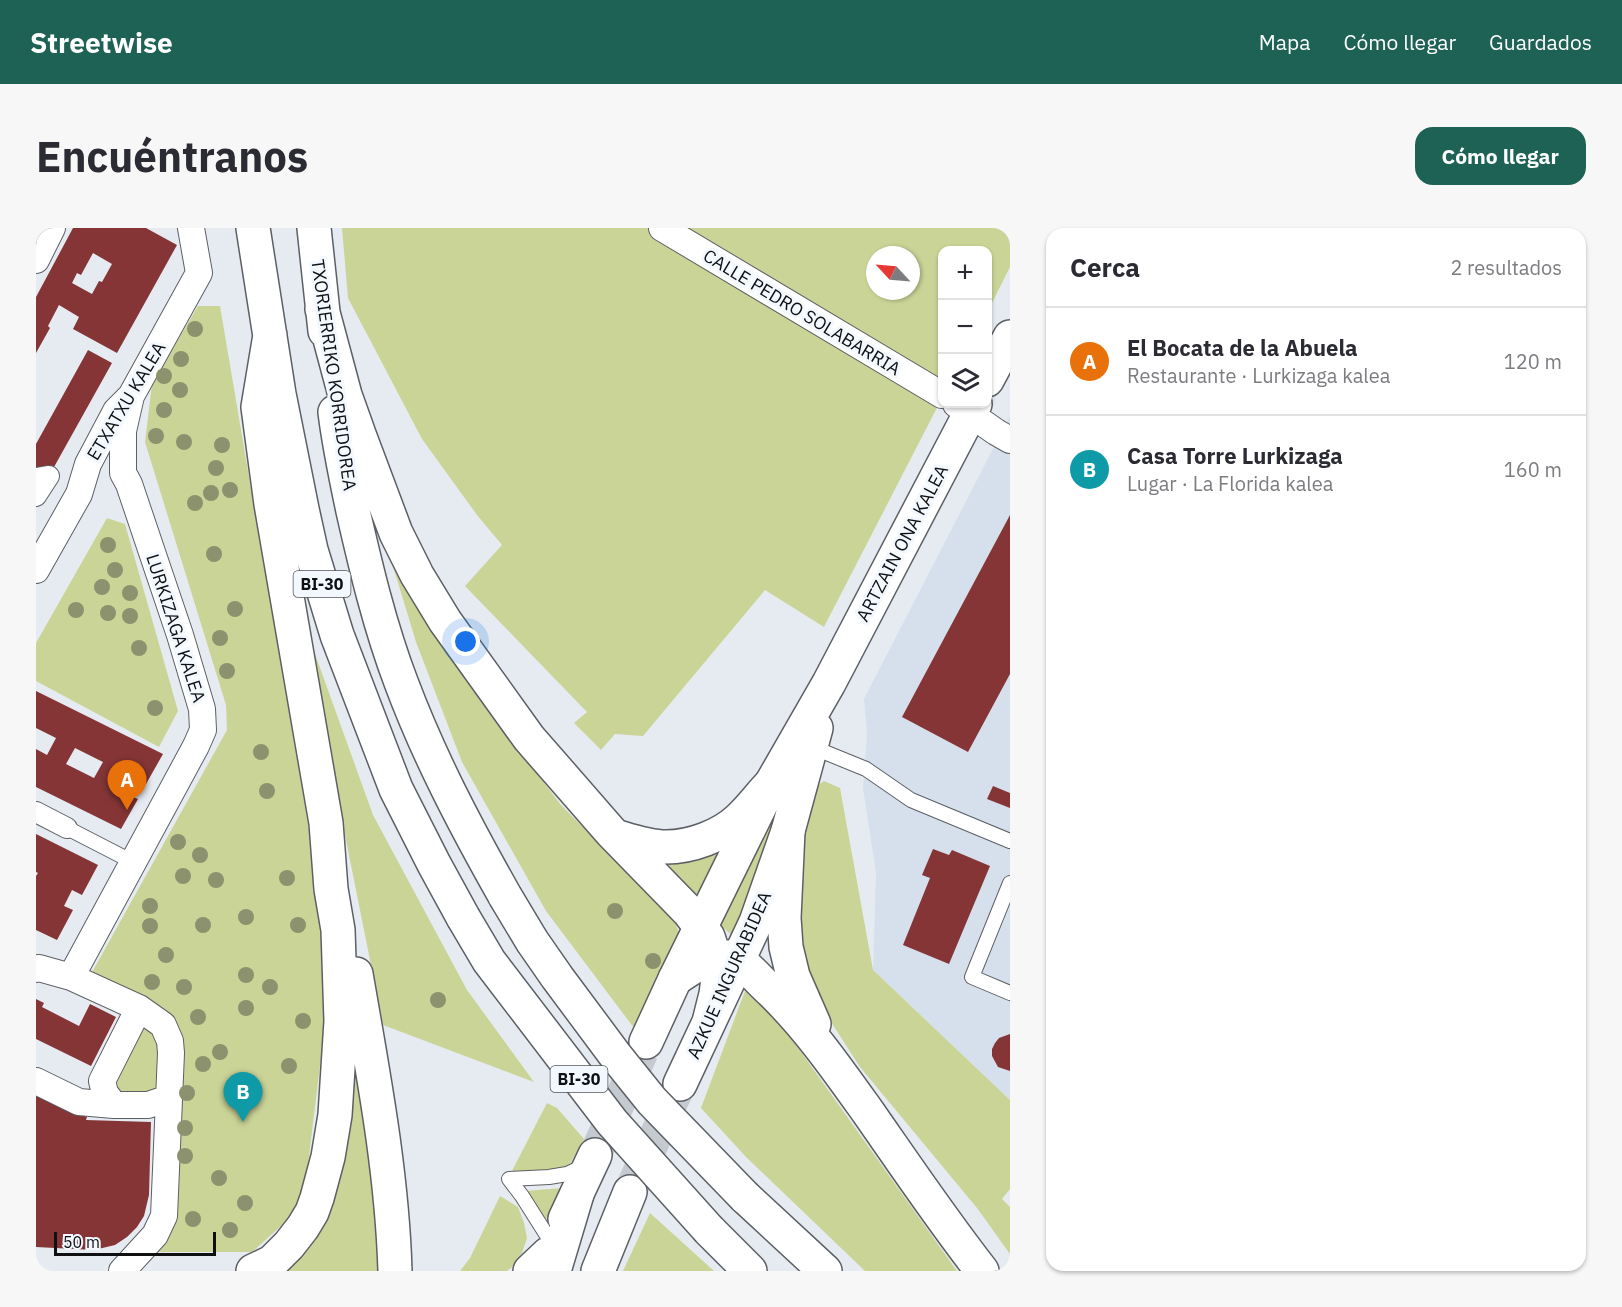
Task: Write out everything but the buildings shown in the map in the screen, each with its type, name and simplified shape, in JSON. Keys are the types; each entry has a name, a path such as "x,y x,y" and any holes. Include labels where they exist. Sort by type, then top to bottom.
{"main road":[{"name":"BI-30","path":"253,228 279,394 311,550 337,635 396,789 434,864 489,961 612,1122 709,1230 750,1271"},
{"name":"TXORIERRIKO KORRIDOREA","path":"314,228 338,433 359,538 381,620 401,682 438,769 505,896 550,968 615,1055 652,1101 745,1197 825,1271"},
{"path":"322,309 345,395 396,533 417,575 445,621 529,738 615,836 689,912 726,959 783,1003 826,1053 982,1271"},
{"path":"253,1271 272,1262 289,1245 312,1212 317,1198 328,1157 335,1115 340,1010 338,930 331,889 326,823 271,504 258,407 270,335"},
{"path":"992,371 1010,338"},
{"name":"ARTZAIN ONA KALEA","path":"788,831 804,743 829,683 966,408"},
{"name":"ARTZAIN ONA KALEA","path":"701,927 771,784 804,743"},
{"path":"615,836 642,844 666,847 692,844 717,834 738,820 771,784"},
{"path":"326,823 342,881 381,1121 394,1226 395,1271"},
{"path":"788,831 784,918 786,947 798,989 826,1053"},
{"name":"AZKUE INGURABIDEA","path":"680,1084 710,1018 718,979 726,959 756,922 788,831"},
{"path":"646,1042 701,927"},
{"path":"675,979 689,970 726,959"},
{"path":"545,1262 593,1159"},
{"path":"598,1271 630,1192"}],"street":[{"path":"36,260 52,228"},
{"name":"ETXATXU KALEA","path":"36,570 79,494 88,464 116,411 131,396 199,273 191,228"},
{"name":"CALLE PEDRO SOLABARRIA","path":"662,228 938,393"},
{"name":"LURKIZAGA KALEA","path":"71,977 203,730 202,709 180,635 129,484 123,473 123,431 131,396"},
{"path":"968,408 996,432 1010,440"},
{"path":"79,494 93,477 103,472 123,473"},
{"path":"36,478 49,476 36,496"},
{"path":"36,812 67,828"},
{"path":"36,969 71,977 139,1008 163,1025 170,1041 164,1216 155,1235 122,1271"},
{"path":"114,1105 105,1093 102,1081 139,1008"},
{"path":"36,1081 79,1102 148,1105 169,1098"}],"lane":[{"path":"804,743 866,770 911,800 1010,841"},
{"path":"67,828 134,862"},
{"path":"1010,883 972,977 1010,993"},
{"path":"545,1262 529,1205 508,1179 567,1174 593,1159"}],"shaded area":[{"path":"1010,416 1010,1100 873,970 876,873 863,788 867,733 864,699"}],"green space":[{"path":"342,228 1010,228 1010,267 992,303 992,246 938,246 938,406 824,627 765,590 643,736 615,734 601,750 574,723 587,712 465,586 502,545 477,515 422,439 348,298"},
{"path":"198,306 220,306 321,901 325,1024 307,1173 292,1216 252,1252 140,1252 155,1235 170,1041 86,983 227,730 226,705 145,442 152,384"},
{"path":"375,507 434,627 489,711 561,805 674,919 680,936 677,945 661,969 634,1028 546,911 462,762 416,642"},
{"path":"107,518 125,524 178,711 159,747 36,681 36,643"},
{"path":"301,615 373,815 467,990 534,1082 383,1025"},
{"path":"787,777 738,941 718,923"},
{"path":"824,781 840,788 873,970 1010,1100 1010,1189 1002,1199 1010,1207 1010,1254 977,1208 860,1067 811,991 796,948 798,880 807,793"},
{"path":"728,840 700,900 660,856"},
{"path":"745,991 784,1028 957,1271 865,1271 746,1157 701,1108"},
{"path":"143,1025 155,1030 163,1078 154,1096 124,1097 112,1089"},
{"path":"355,1056 380,1215 380,1271 283,1271"},
{"path":"547,1103 557,1108 584,1139 568,1167 526,1173 512,1171"},
{"path":"562,1188 545,1222 525,1191"},
{"path":"500,1196 518,1207 527,1238 522,1253 507,1271 460,1271 470,1258"},
{"path":"650,1213 714,1271 623,1271"}],"tunnel":[{"path":"595,1155 642,1052"},
{"path":"630,1192 677,1090"}],"place":[{"name":"El Bocata de la Abuela","path":"127,810"},
{"name":"Casa Torre Lurkizaga","path":"243,1122"}]}
